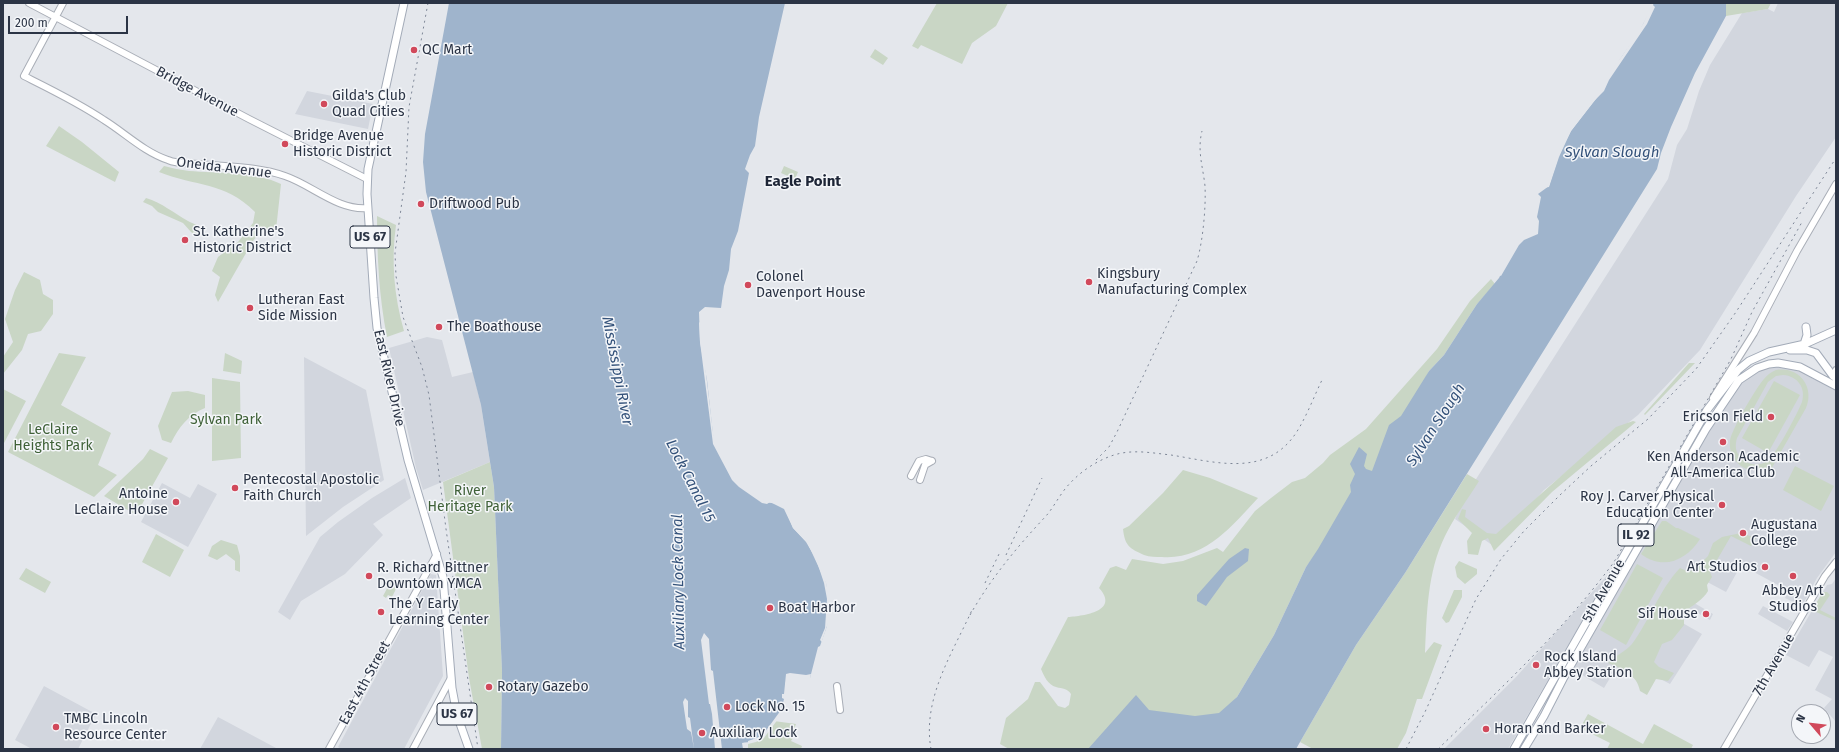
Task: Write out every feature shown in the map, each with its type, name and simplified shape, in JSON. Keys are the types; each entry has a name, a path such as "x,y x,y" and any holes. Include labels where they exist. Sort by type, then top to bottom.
{"main road":[{"name":"East River Drive","path":"404,3 374,132 367,179 374,298 378,331 408,460 437,554 444,589 451,678 457,715 469,749"},
{"path":"1804,344 1808,335 1806,327"},
{"name":"IL 92","path":"1776,350 1804,344 1836,330"},
{"path":"1776,350 1812,351 1819,355 1826,368 1835,376"},
{"name":"5th Avenue","path":"1516,746 1707,410 1742,365 1762,354 1776,350"},
{"name":"5th Avenue","path":"1526,748 1564,677 1709,423 1739,380 1750,371 1763,366 1778,363 1793,365 1836,386"}],"street":[{"name":"Bridge Avenue","path":"29,3 249,119 367,179"},
{"path":"55,17 63,3"},
{"name":"Oneida Avenue","path":"55,17 24,76 89,110 127,137 164,159 178,163 266,171 303,183 343,205 358,209 368,208"},
{"path":"1707,410 1754,333 1794,256 1836,184"},
{"path":"911,476 919,461 926,459 932,461 925,465 920,480"},
{"name":"East 4th Street","path":"329,749 437,554"},
{"name":"7th Avenue","path":"1724,749 1825,576 1836,562"},
{"path":"413,749 451,678"},
{"path":"837,686 840,710"},
{"path":"1516,746 1526,748"}],"shaded area":[{"path":"1778,3 1836,3 1836,137 1796,196 1700,350 1638,415 1544,490 1516,522 1492,545 1455,519 1462,501 1668,179 1677,145 1687,129 1699,91 1710,65 1742,13 1768,9 1774,12"},
{"path":"307,91 373,104 368,129 295,114"},
{"path":"427,337 442,340 452,377 473,372 481,405 490,462 423,490 416,468 389,348"},
{"path":"304,357 366,390 384,480 343,507 306,536"},
{"name":"Augustana College","path":"1773,366 1786,367 1799,371 1836,391 1836,552 1817,578 1802,606 1785,598 1789,591 1741,565 1726,592 1696,576 1684,597 1713,614 1710,620 1680,603 1672,617 1702,634 1670,684 1651,674 1645,684 1616,668 1604,688 1572,669 1709,430 1738,386 1760,371"},
{"path":"405,478 411,498 373,524 383,535 345,574 301,601 290,620 278,612 320,537 338,522 372,498"},
{"path":"162,483 190,498 198,484 217,494 188,547 141,522"},
{"path":"1611,571 1508,749 1444,749 1517,676"},
{"path":"431,574 436,575 443,676 404,749 341,749 338,747"},
{"name":"Augustana College","path":"1836,578 1836,722 1831,716 1831,704 1828,704 1832,699 1815,690 1833,657 1819,650 1809,667 1786,655 1827,585 1832,584"},
{"path":"1763,606 1793,622 1787,631 1758,614"},
{"name":"TMBC Lincoln Resource Center","path":"44,686 96,714 78,749 32,749 15,740"},
{"path":"218,717 276,748 277,749 200,749"}],"green space":[{"path":"937,3 1008,3 996,26 972,43 962,64 921,45 918,49 912,46"},
{"path":"1726,3 1771,3 1768,9 1726,16"},
{"path":"875,49 888,58 883,65 870,57"},
{"path":"59,126 82,142 119,172 115,182 46,146"},
{"path":"164,166 189,171 248,175 271,180 281,184 276,230 260,232 253,241 218,302 215,295 220,277 212,271 218,257 238,242 253,223 255,212 243,202 221,190 159,172"},
{"path":"784,166 798,172 795,179 781,173"},
{"path":"146,198 163,205 201,228 197,236 183,223 158,212 152,206 143,202"},
{"path":"377,216 396,225 394,238 394,278 404,331 387,337 379,276"},
{"path":"24,272 40,280 43,294 53,300 53,314 41,331 28,334 22,350 3,374 3,357 13,342 5,319 15,290"},
{"path":"1491,279 1495,284 1477,304 1444,355 1429,371 1378,474 1306,567 1274,635 1237,697 1197,749 1009,749 1000,744 1006,718 1028,699 1035,682 1040,682 1058,706 1065,708 1069,705 1071,694 1066,690 1053,686 1045,677 1041,669 1068,617 1097,611 1103,607 1105,602 1104,596 1099,588 1110,568 1116,566 1126,570 1132,559 1163,564 1183,561 1217,548 1223,552 1255,511 1292,482 1305,478 1330,455 1366,429 1437,349 1470,301"},
{"name":"LeClaire Heights Park","path":"59,353 86,357 61,405 111,433 98,465 117,475 94,497 8,452"},
{"name":"Sylvan Park","path":"225,353 242,361 241,374 223,371"},
{"path":"1689,363 1695,363 1645,415 1644,414"},
{"path":"1776,370 1792,371 1798,375 1807,386 1808,400 1806,408 1766,478 1761,475 1765,468 1749,470 1738,464 1731,452 1730,441 1744,409 1755,391 1769,374","holes":["1776,376 1788,376 1797,380 1800,384 1803,392 1802,402 1786,434 1771,457 1764,463 1757,465 1750,464 1739,456 1736,446 1737,438 1768,382"]},
{"name":"Sylvan Park","path":"212,378 240,382 241,458 212,461"},
{"name":"Ericson Field","path":"1774,381 1800,395 1768,453 1742,438"},
{"path":"3,389 26,401 3,445"},
{"path":"188,391 205,395 205,408 194,414 185,422 171,443 162,440 158,426 172,392"},
{"path":"1633,421 1636,422 1552,492 1494,551 1488,538 1482,541 1478,555 1468,554 1467,541 1472,533 1458,519 1462,509 1466,510 1465,517 1487,533 1496,534 1616,427"},
{"path":"150,449 168,458 136,515 104,496 143,459"},
{"name":"River Heritage Park","path":"490,462 494,487 502,671 501,749 482,749 469,678 443,482"},
{"path":"1795,466 1834,486 1821,511 1783,490"},
{"path":"1183,470 1210,478 1258,498 1238,520 1216,540 1191,553 1177,557 1155,557 1144,555 1131,548 1125,539 1123,529 1129,526 1163,493"},
{"path":"1467,474 1479,481 1445,536 1439,550 1431,579 1426,623 1425,653 1434,642 1442,645 1422,699 1417,699 1406,733 1397,749 1313,749 1300,742 1356,645 1405,573"},
{"path":"1662,521 1666,521 1676,528 1700,539 1688,553 1674,561 1658,562 1649,559 1641,554"},
{"path":"1741,533 1756,538 1751,546 1731,536 1710,572 1712,577 1707,585 1708,591 1701,600 1684,612 1684,625 1672,640 1662,644 1654,662 1659,667 1674,673 1668,681 1656,679 1647,695 1640,691 1636,680 1632,676 1608,663 1632,644 1660,595 1680,568 1689,572 1698,566 1708,556 1713,543 1722,537"},
{"path":"156,534 184,550 170,577 142,562"},
{"path":"221,540 237,545 240,556 240,572 235,570 235,561 226,554 217,560 208,556 212,546"},
{"path":"1459,561 1477,569 1477,574 1465,584 1457,577 1455,567"},
{"path":"1637,564 1663,578 1626,645 1600,630"},
{"path":"26,568 51,582 45,593 19,579"},
{"path":"391,581 398,585 392,597 388,595 386,598 383,596"},
{"path":"1454,590 1462,590 1462,597 1449,622 1446,623 1442,618"},
{"path":"1823,592 1827,592 1830,595 1820,610 1836,618 1836,621 1812,610"},
{"path":"1588,714 1643,744 1654,724 1693,745 1691,749 1607,749 1610,743 1580,728"},
{"path":"774,721 796,724 792,734 794,736 791,741 802,746 801,749 743,749 748,748 748,742 756,741"}],"water":[{"path":"449,3 785,3 759,117 755,146 745,169 749,173 738,231 731,249 729,270 724,286 721,308 705,307 699,312 700,342 707,380 714,443 735,482 763,502 780,504 785,508 793,528 807,542 826,583 828,601 827,626 820,646 818,647 810,678 789,674 787,677 784,703 770,729 759,739 742,743 743,749 501,749 502,671 494,487 481,405 426,192 423,162 425,134"},
{"name":"Sylvan Slough","path":"1654,3 1726,3 1726,16 1695,73 1671,127 1661,153 1657,169 1405,573 1356,645 1296,749 1088,749 1136,695 1149,710 1195,716 1219,713 1237,697 1274,635 1306,567 1351,492 1350,485 1355,474 1350,464 1359,447 1367,454 1364,466 1366,469 1372,471 1389,425 1401,416 1429,371 1444,355 1477,304 1499,278 1512,252 1521,241 1536,232 1538,194 1549,186 1559,154 1571,131 1603,90 1611,72 1639,32"},
{"path":"1245,548 1249,549 1248,561 1227,577 1206,606 1197,601 1197,595 1229,559"}],"pier":[{"path":"1652,4 1655,7 1647,24 1609,80 1604,91 1594,101 1571,131 1559,157 1549,187 1541,188 1547,184 1557,153 1569,130 1601,89 1610,71 1622,56 1643,24"},
{"path":"1537,193 1541,197 1537,217 1539,221 1538,234 1524,240 1519,245 1501,276 1499,275 1519,239 1534,231"},
{"path":"699,322 716,445 736,481 761,499 778,502 785,506 796,529 811,545 825,578 829,597 828,623 822,641 823,643 820,640 825,628 827,599 824,583 816,559 806,542 793,528 784,509 770,502 767,504 762,503 739,487 732,480 713,444 700,342"},
{"path":"704,633 709,639 711,670 713,671 722,749 715,749 712,714 709,704 701,640"},
{"path":"786,674 806,675 811,674 810,679 789,676 787,700 784,711 764,738 748,744 748,741 762,736 781,710 784,699 782,698 782,694 784,694"},
{"path":"685,698 688,701 688,717 690,718 694,749 691,732 687,729 683,702"}],"railway":[{"path":"428,3 409,107 406,172 395,253 396,276 403,317 422,367 429,395 446,529 478,749"},
{"path":"1096,460 1109,447 1117,432 1197,261 1204,224 1205,204 1205,186 1200,152 1202,131"},
{"path":"1406,749 1425,712 1476,599 1501,559 1524,531 1560,495 1591,466 1648,419 1696,369 1736,312 1836,158"},
{"path":"1438,749 1552,636 1574,612 1614,562 1731,359 1752,312 1802,222"},
{"path":"970,615 1005,563 1049,513 1062,492 1081,473 1100,461 1114,455 1128,452 1171,455 1222,463 1239,464 1255,462 1270,456 1284,447 1296,433 1323,378"},
{"path":"1006,555 1042,478"},
{"path":"985,583 1000,552"},
{"path":"931,749 929,730 935,695 948,660 972,610"}],"place":[{"name":"QC Mart","path":"414,50"},
{"name":"Gilda's Club Quad Cities","path":"324,104"},
{"name":"Bridge Avenue Historic District","path":"285,144"},
{"name":"Driftwood Pub","path":"421,204"},
{"name":"St. Katherine's Historic District","path":"185,240"},
{"name":"Kingsbury Manufacturing Complex","path":"1089,282"},
{"name":"Colonel Davenport House","path":"748,285"},
{"name":"Lutheran East Side Mission","path":"250,308"},
{"name":"The Boathouse","path":"439,327"},
{"name":"Ericson Field","path":"1771,417"},
{"name":"Ken Anderson Academic All-America Club","path":"1723,442"},
{"name":"Pentecostal Apostolic Faith Church","path":"235,488"},
{"name":"Antoine LeClaire House","path":"176,502"},
{"name":"Roy J. Carver Physical Education Center","path":"1722,505"},
{"name":"Augustana College","path":"1743,533"},
{"name":"Art Studios","path":"1765,567"},
{"name":"R. Richard Bittner Downtown YMCA","path":"369,576"},
{"name":"Abbey Art Studios","path":"1793,576"},
{"name":"Boat Harbor","path":"770,608"},
{"name":"The Y Early Learning Center","path":"381,612"},
{"name":"Sif House","path":"1706,614"},
{"name":"Rock Island Abbey Station","path":"1536,665"},
{"name":"Rotary Gazebo","path":"489,687"},
{"name":"Lock No. 15","path":"727,707"},
{"name":"TMBC Lincoln Resource Center","path":"56,727"},
{"name":"Horan and Barker","path":"1486,729"},
{"name":"Auxiliary Lock","path":"702,733"}],"district":[{"name":"Eagle Point","path":"803,182"}],"water label":[{"name":"Mississippi River","path":"617,371"},
{"name":"Lock Canal 15","path":"690,481"},
{"name":"Auxiliary Lock Canal","path":"679,582"}]}
